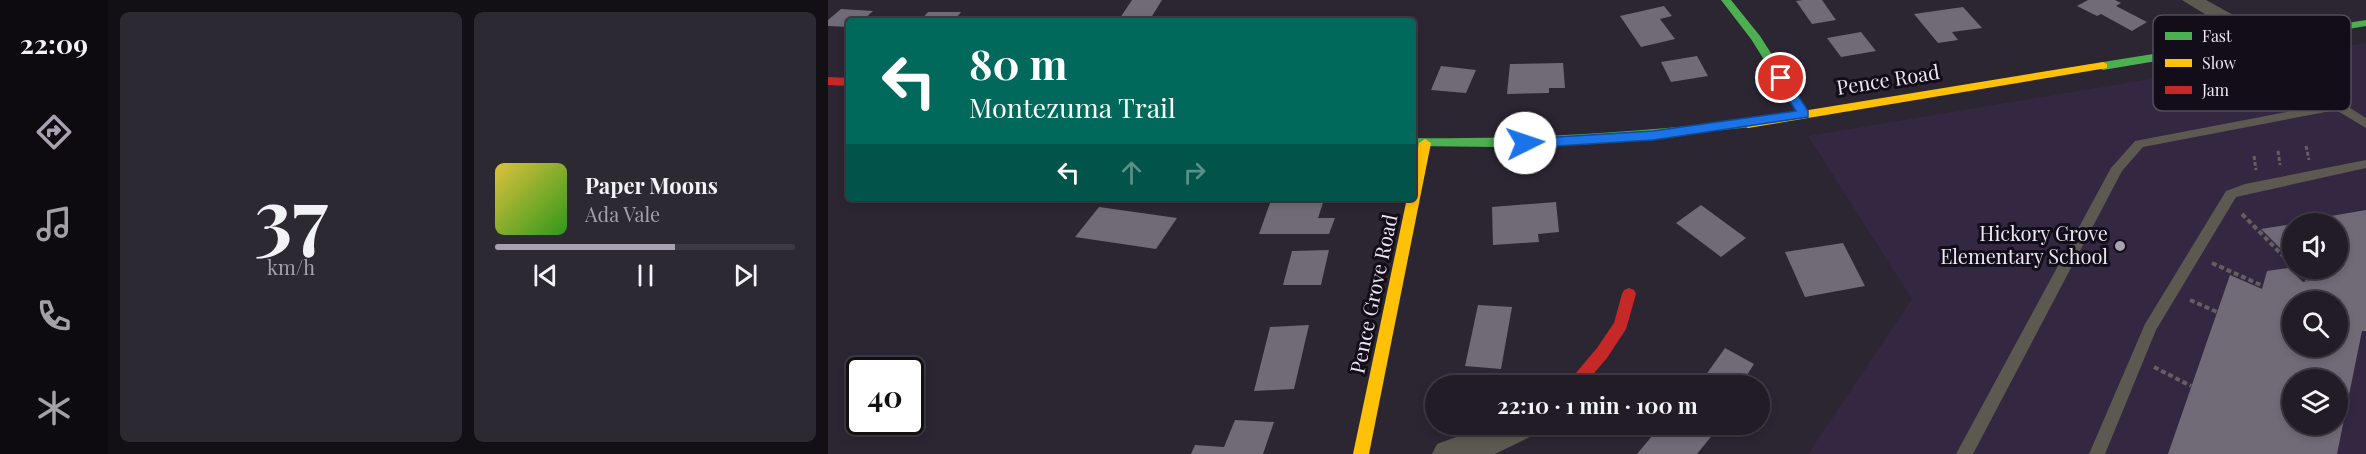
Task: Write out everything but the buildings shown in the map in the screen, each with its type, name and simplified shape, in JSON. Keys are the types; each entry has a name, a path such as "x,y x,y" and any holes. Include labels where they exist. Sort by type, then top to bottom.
{"street":[{"path":"1726,0 1756,38 1804,114"},
{"path":"2192,0 2219,15"},
{"name":"Pence Road","path":"2351,25 2366,23"},
{"name":"Pence Road","path":"1419,142 1525,143 1653,136 2153,58"},
{"path":"828,81 846,82"},
{"name":"Pence Grove Road","path":"1416,158 1419,142"},
{"name":"Pence Grove Road","path":"1361,454 1408,201"},
{"path":"1583,375 1602,353 1621,325 1629,294"},
{"path":"1448,454 1479,446 1502,435"}],"lane":[{"path":"1964,454 2117,168 2139,144 2312,111"},
{"path":"2346,111 2366,124"},
{"path":"2097,454 2150,328 2231,194 2244,189 2366,164"}],"path":[{"path":"2240,212 2282,255"},
{"path":"2208,261 2263,286"},
{"path":"2186,298 2217,312"},
{"path":"2151,366 2192,386"}],"shaded area":[{"name":"Hickory Grove Elementary School","path":"2366,43 2366,454 1808,454 1912,299 1808,136 2153,78 2153,111 2351,111 2351,46"}],"traffic: fast":[{"path":"1726,0 1756,38 1804,114"},
{"path":"2351,25 2366,23"},
{"path":"2103,66 2153,58"},
{"path":"1416,142 1497,143 1580,139 1748,124"}],"traffic: slow":[{"path":"1748,124 2103,66"},
{"path":"1416,187 1425,143"},
{"path":"1361,454 1413,201"}],"traffic: jam":[{"path":"828,81 846,82"},
{"path":"1583,375 1602,353 1621,325 1629,294"}],"place":[{"name":"Hickory Grove Elementary School","path":"2120,246"}],"route":[{"path":"1525,143 1653,136 1755,123 1804,114 1781,78"}]}
